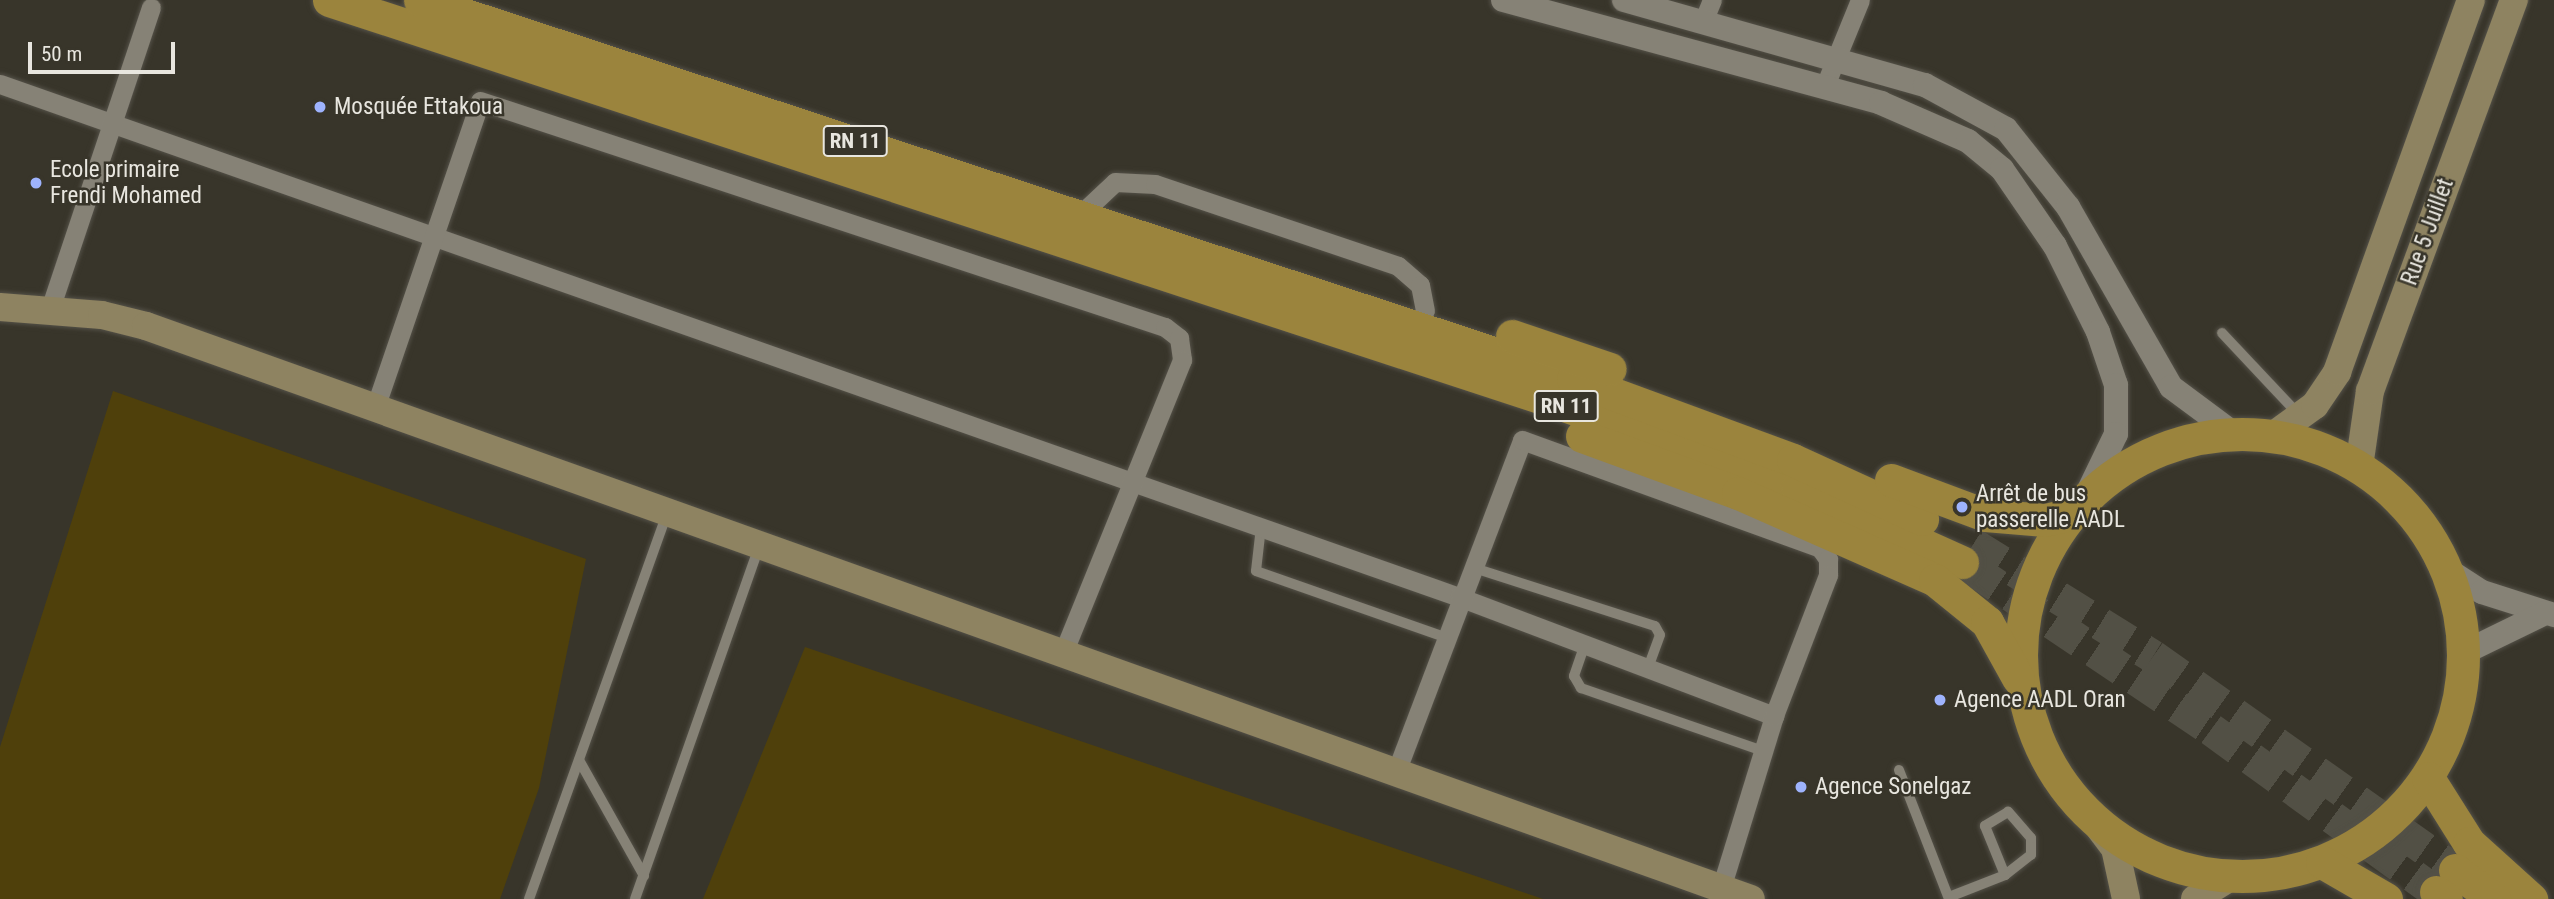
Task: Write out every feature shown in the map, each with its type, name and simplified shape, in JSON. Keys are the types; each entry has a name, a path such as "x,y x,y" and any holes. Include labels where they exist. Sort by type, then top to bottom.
{"highway":[{"name":"RN 11","path":"329,0 1718,459 1967,553 1722,432 1082,213 420,0"},
{"path":"1162,276 1238,317 1657,463 1906,565 1957,595 1987,622 2024,693 2048,761 2092,818 2157,859 2232,876 2278,874 2322,862 2375,840 2428,778 2449,734 2463,653 2445,568 2409,510 2359,467 2314,446 2270,436 2233,433 2168,445 2078,506 2015,520 1956,507 1564,352 1425,311 1289,284"},
{"path":"2024,693 2027,598 2078,506"},
{"path":"2428,778 2469,843 2531,899"},
{"path":"2322,862 2386,899"},
{"path":"2446,887 2494,899"}],"main road":[{"name":"Rue 5 Juillet","path":"2270,436 2301,418 2341,363 2471,0"},
{"name":"Rue 5 Juillet","path":"2359,467 2370,391 2514,0"},
{"path":"0,307 50,309 146,326 1751,899"},
{"path":"2092,818 2115,848 2126,899"},
{"path":"2195,899 2232,876"}],"street":[{"path":"1503,0 1563,8 1881,103 1968,142 2002,169 2028,203 2098,332 2116,384 2116,434 2078,506"},
{"path":"1624,0 1707,11 1835,58 1925,85 2006,129 2068,207 2171,387 2233,433"},
{"path":"1824,88 1860,0"},
{"path":"50,309 151,7"},
{"path":"0,84 1459,597 1585,645 1649,665 1774,716"},
{"path":"375,408 480,101 1165,327 1179,338 1182,360 1130,481 1063,653"},
{"path":"1082,213 1115,182 1155,184 1398,265 1420,285 1425,311"},
{"path":"1396,772 1459,597 1522,440 1820,548 1828,559 1828,575 1774,716 1721,888"},
{"path":"2445,568 2482,592 2550,614"},
{"path":"2463,653 2550,614"}],"lane":[{"path":"2222,333 2301,418"},
{"path":"529,899 668,512"},
{"path":"1261,527 1256,571 1444,637"},
{"path":"635,899 760,545"},
{"path":"1471,567 1655,626 1660,635 1649,665"},
{"path":"1585,645 1574,676 1581,688 1763,751"},
{"path":"579,760 643,876"},
{"path":"1899,770 1949,898 2005,875 2034,848 2019,818 2008,812 1985,826 2005,875"}],"shaded area":[{"path":"113,391 586,559 539,788 500,899 0,899 0,747"},
{"path":"805,647 1543,899 703,899"}],"tunnel":[{"path":"1973,544 2153,656 2455,870"},
{"path":"1970,567 2211,729 2436,892"}],"place":[{"name":"Mosquée Ettakoua","path":"320,107"},
{"name":"Ecole primaire Frendi Mohamed","path":"36,183"},
{"name":"Arrêt de bus passerelle AADL","path":"1962,507"},
{"name":"Agence AADL Oran","path":"1940,700"},
{"name":"Agence Sonelgaz","path":"1801,787"}]}
